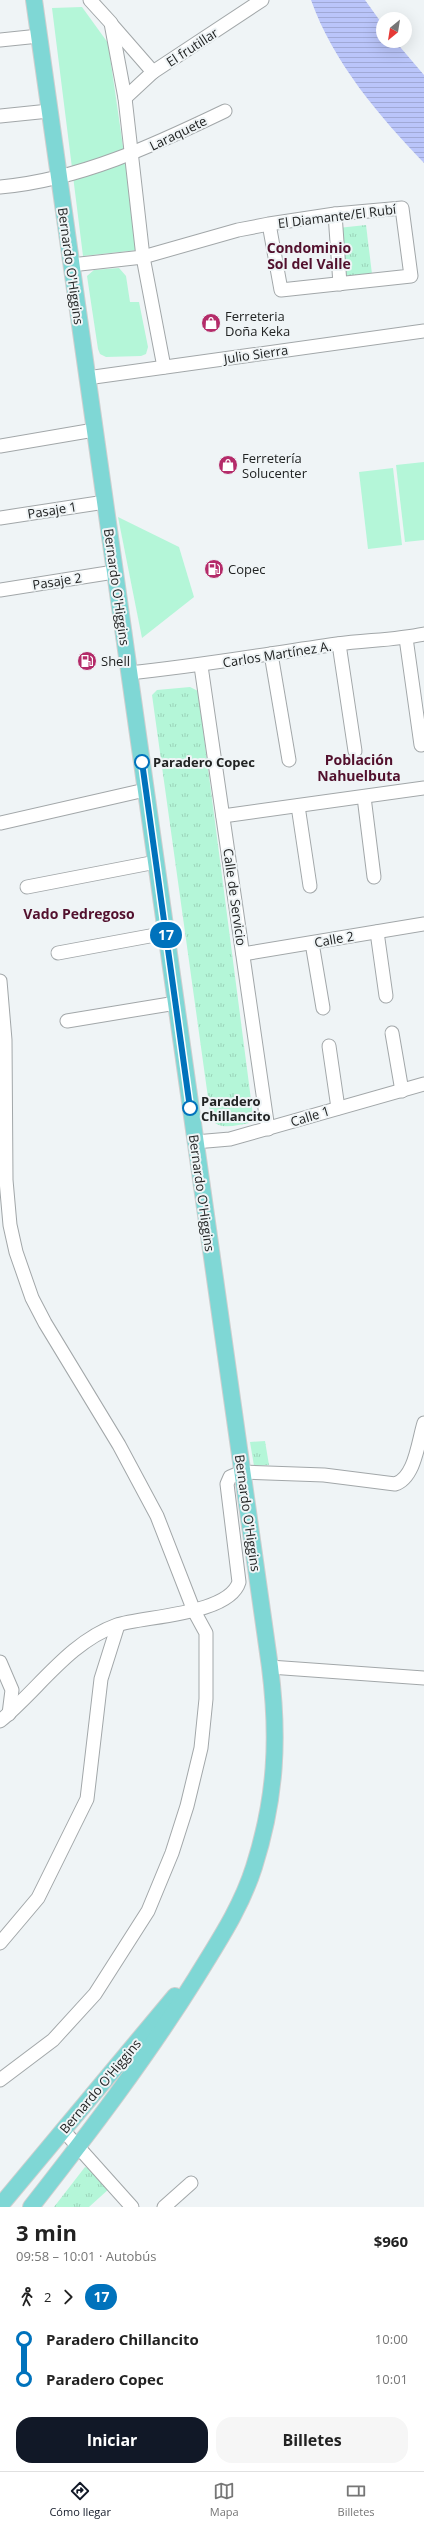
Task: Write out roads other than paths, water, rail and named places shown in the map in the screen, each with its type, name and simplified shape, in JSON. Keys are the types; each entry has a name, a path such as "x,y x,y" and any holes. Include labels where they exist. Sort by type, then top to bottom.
{"main road":[{"name":"Bernardo O'Higgins","path":"31,2207 144,2059 222,1937 246,1888 264,1827 276,1749 270,1667 34,0"},
{"name":"Bernardo O'Higgins","path":"0,2206 174,1997 202,1969"}],"street":[{"name":"El frutillar","path":"125,98 153,72 262,0"},
{"path":"92,1 153,72"},
{"path":"111,23 125,98 132,154 132,177 143,257 164,367"},
{"path":"0,40 39,36"},
{"path":"0,116 49,111"},
{"name":"Laraquete","path":"0,187 33,184 132,154 225,111"},
{"name":"El Diamante/El Rubí","path":"71,266 143,257 238,230 268,224 335,214 402,208 411,276 281,290 268,224"},
{"path":"335,214 340,284"},
{"name":"Julio Sierra","path":"87,378 424,331"},
{"path":"0,446 94,430"},
{"name":"Pasaje 1","path":"0,518 105,502"},
{"name":"Pasaje 2","path":"0,590 114,572"},
{"name":"Carlos Martínez A.","path":"129,673 201,666 339,644 406,638 424,634"},
{"path":"406,638 421,745"},
{"path":"339,644 355,751"},
{"path":"271,654 289,760"},
{"name":"Calle de Servicio","path":"201,666 268,1128"},
{"path":"223,816 424,788"},
{"path":"1,823 146,790"},
{"path":"364,796 374,877"},
{"path":"298,806 310,886"},
{"path":"27,887 156,862"},
{"name":"Calle 2","path":"243,954 424,924"},
{"path":"377,932 386,996"},
{"path":"58,953 166,933"},
{"path":"312,943 323,1008"},
{"path":"0,982 5,1040 6,1180 10,1225 16,1252 32,1298 123,1452 157,1516 194,1611 206,1633 206,1699 201,1748 187,1806 169,1860 148,1911 95,1994 53,2040 0,2080"},
{"path":"67,1021 176,1004"},
{"path":"392,1033 402,1091"},
{"path":"329,1046 338,1108"},
{"name":"Calle 1","path":"195,1142 230,1139 424,1084"},
{"path":"4,1718 56,1667 81,1646 105,1630 118,1624 194,1611 230,1594 238,1584 227,1484 230,1478 242,1472 324,1475 395,1484 402,1482 409,1475 424,1423"},
{"path":"0,1943 38,1898 87,1799 101,1679 118,1624"},
{"path":"0,1662 12,1690 4,1718"},
{"path":"270,1667 424,1678"},
{"path":"63,2130 125,2205"},
{"path":"164,2207 191,2183"}],"water":[{"path":"311,0 365,0 376,15 376,48 401,48 424,75 424,163 390,126 359,87 332,45 320,23"}],"place":[{"name":"Ferreteria Doña Keka","path":"211,323"},
{"name":"Ferretería Solucenter","path":"228,465"},
{"name":"Copec","path":"214,569"},
{"name":"Shell","path":"87,661"},
{"name":"Paradero Copec","path":"142,762"},
{"name":"Paradero Chillancito","path":"190,1108"}],"district":[{"name":"Condominio Sol del Valle","path":"309,256"},
{"name":"Población Nahuelbuta","path":"359,768"},
{"name":"Vado Pedregoso","path":"79,914"}]}
